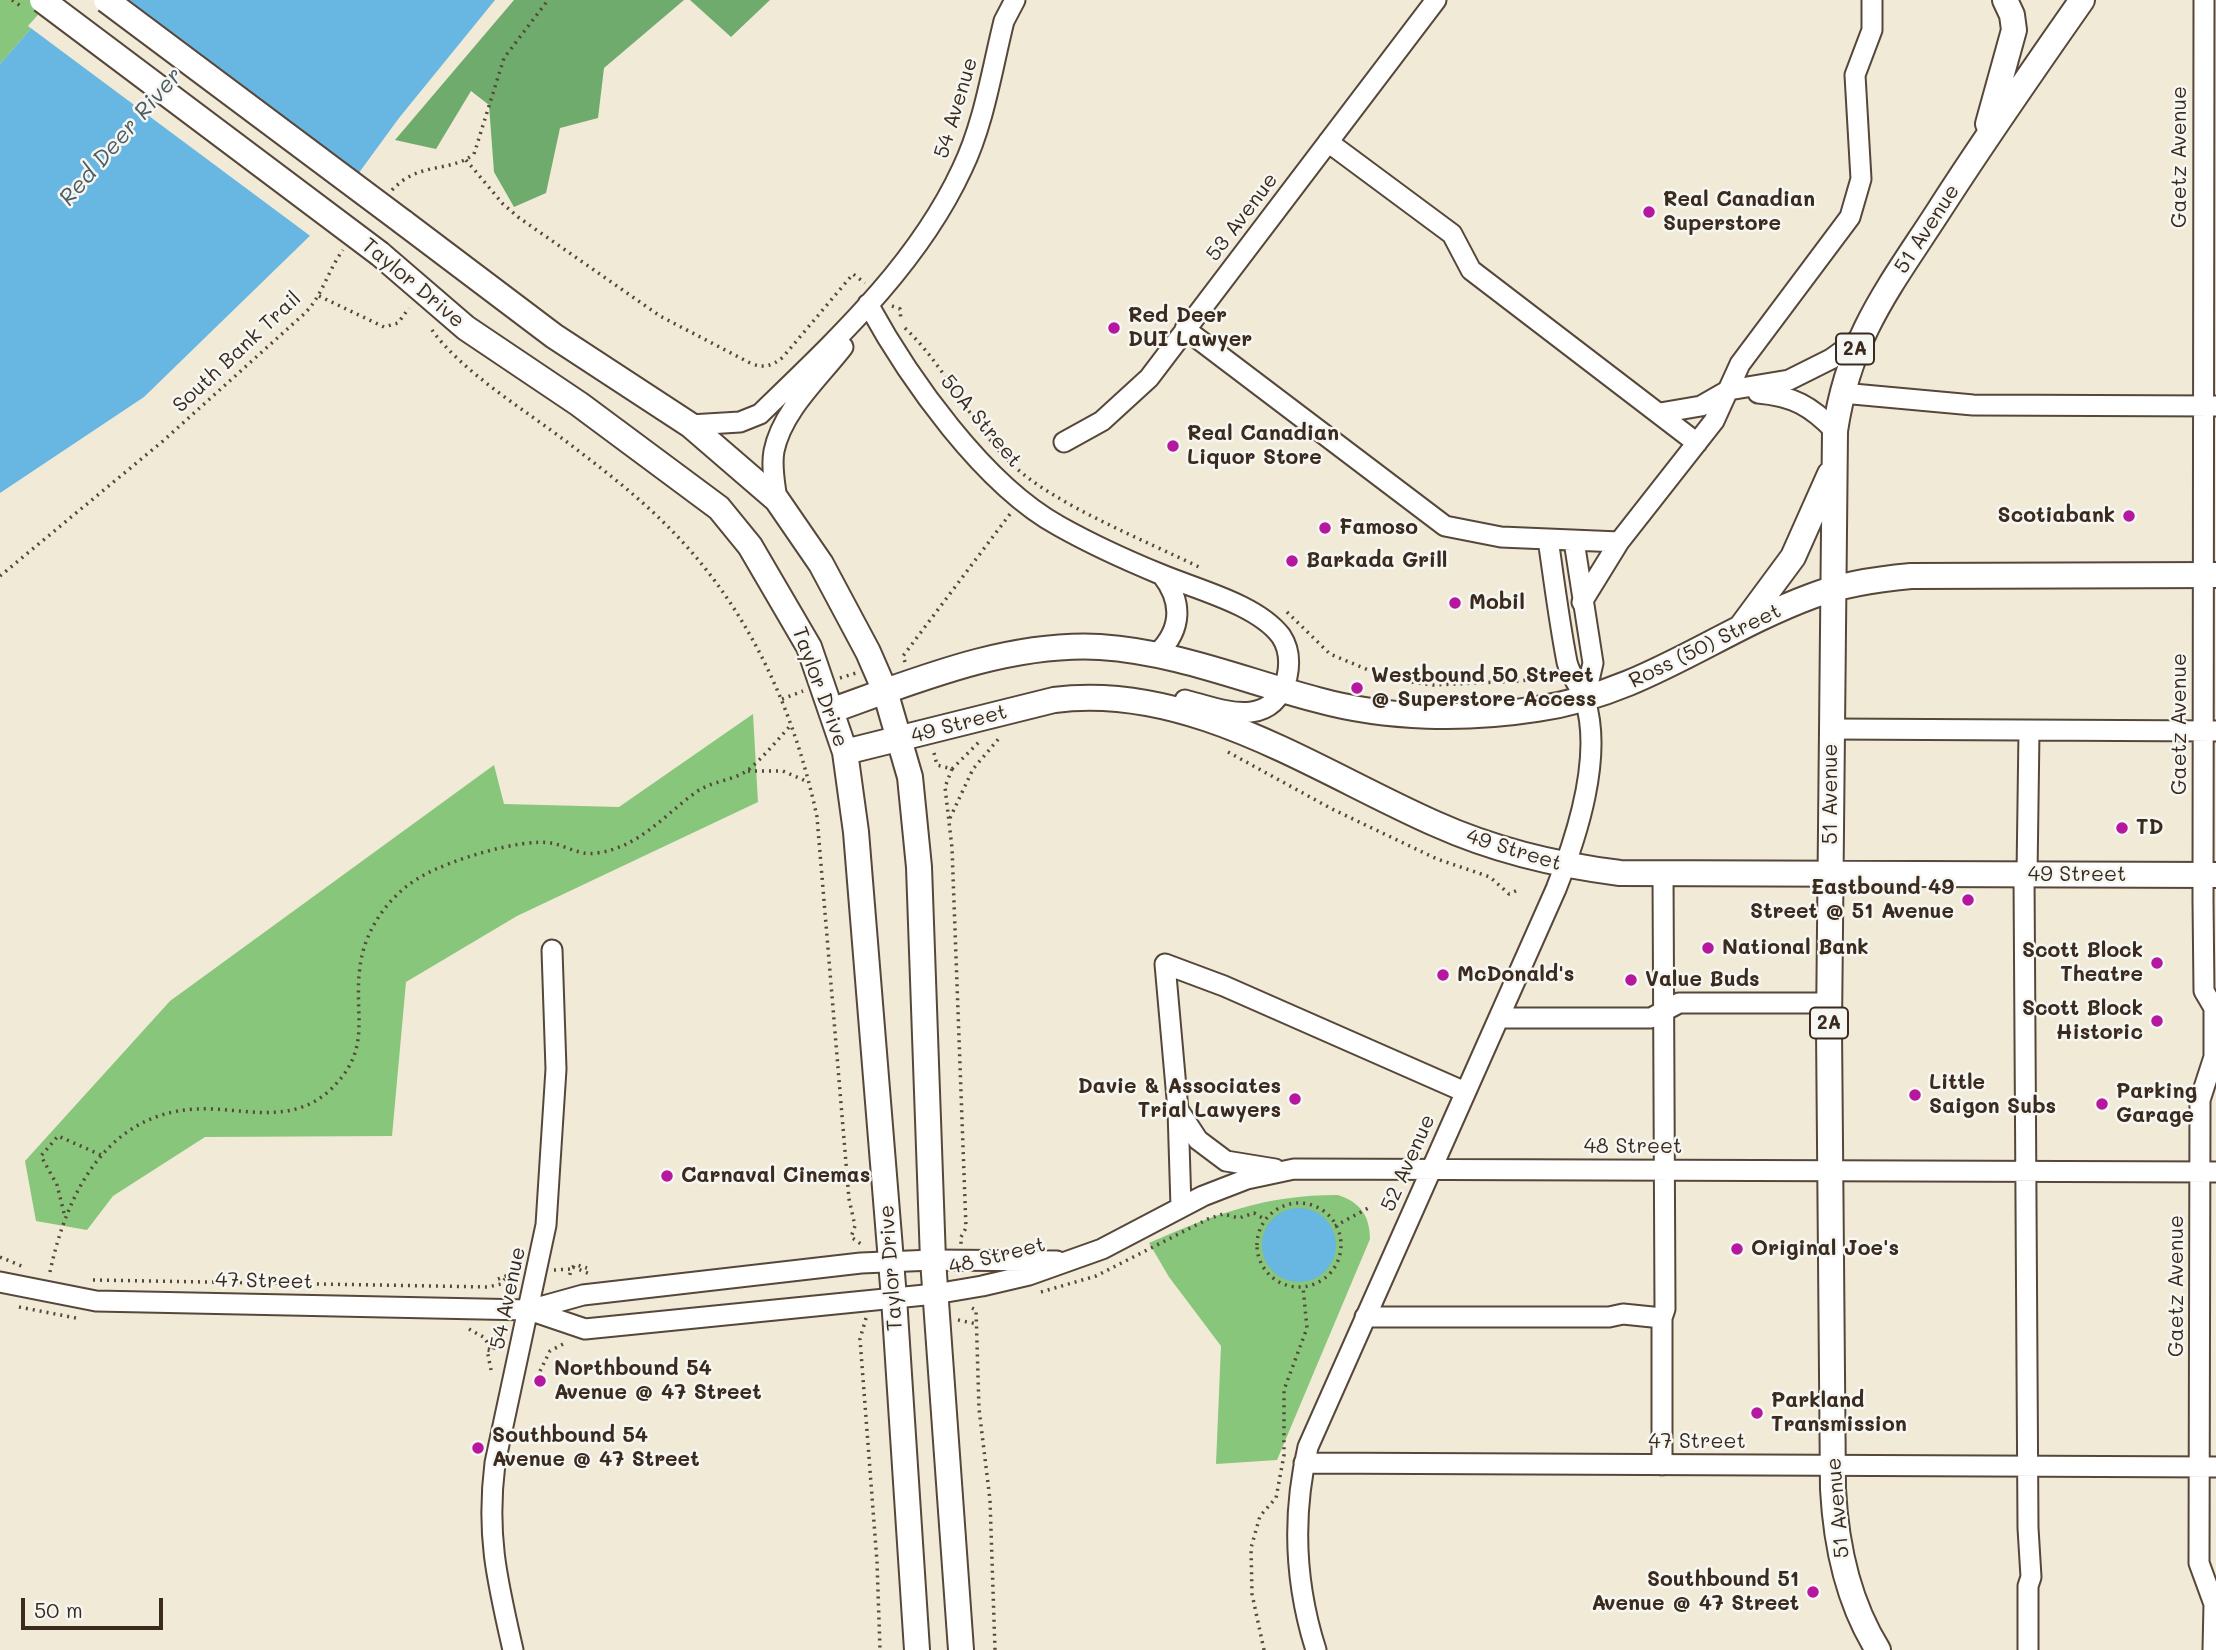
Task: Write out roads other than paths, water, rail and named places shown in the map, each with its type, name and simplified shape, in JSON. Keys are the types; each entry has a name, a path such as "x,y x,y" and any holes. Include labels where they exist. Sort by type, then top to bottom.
{"main road":[{"name":"Taylor Drive","path":"43,0 380,254 466,328 579,404 719,508 750,546 791,612 809,647 833,709 845,752 856,832 894,1298 917,1650"},
{"name":"Taylor Drive","path":"106,0 554,336 690,425 777,500 821,564 850,617 885,691 910,777 919,867 933,1260 961,1650"},
{"path":"1982,144 2014,30 2012,15 2005,0"},
{"name":"51 Avenue","path":"1878,1650 1842,1564 1834,1515 1832,1465 1829,1003 1835,431 1842,393 1859,339 1870,317 1982,144 2082,0"},
{"path":"1739,629 1793,558 1834,465"},
{"name":"Ross (50) Street","path":"833,709 953,668 1058,647 1096,647 1158,653 1359,709 1411,714 1480,714 1535,709 1585,698 1653,675 1739,629 1792,604 1834,589 1911,576 2209,575"},
{"name":"49 Street","path":"845,752 1054,700 1082,696 1141,700 1215,721 1437,825 1503,851 1565,866 1620,873 2209,875"}],"street":[{"name":"54 Avenue","path":"853,323 936,216 963,167 1004,21 1015,0"},
{"name":"53 Avenue","path":"1064,442 1102,421 1127,400 1185,329 1436,0"},
{"path":"1582,602 1619,542 1714,421 1740,364 1854,209 1861,179 1855,75 1872,30 1872,0"},
{"name":"Gaetz Avenue","path":"2204,0 2210,406 2209,875 2204,990 2214,1008 2214,1057 2200,1100 2208,1172 2208,1467 2199,1563 2215,1610 2213,1650"},
{"path":"1328,142 1452,234 1471,270 1697,443"},
{"name":"50A Street","path":"868,304 887,339 967,447 1020,500 1059,526 1162,575 1188,583 1272,626 1283,638 1289,653 1288,674 1283,689"},
{"path":"690,425 740,422 760,414 853,323"},
{"path":"777,500 774,452 781,431 789,416 844,345 853,323"},
{"path":"1185,329 1445,526 1501,537 1619,542"},
{"path":"1660,413 1700,406 1729,390 1789,380 1831,359 1859,339"},
{"path":"1729,390 1793,398 1814,410 1835,431"},
{"path":"1842,393 1973,405 2210,406"},
{"path":"1548,540 1567,663 1585,698"},
{"path":"1574,541 1593,663 1585,698"},
{"path":"1158,653 1169,642 1178,616 1174,591 1162,575"},
{"path":"1141,700 1183,699 1243,714 1262,709 1283,689"},
{"name":"52 Avenue","path":"1316,1650 1302,1603 1298,1557 1298,1515 1304,1463 1315,1426 1500,1018 1565,866 1586,789 1590,730 1585,698"},
{"path":"1831,729 2209,731"},
{"path":"2028,1650 2028,1586 2031,1577 2025,1172 2025,874 2029,731"},
{"path":"1662,1465 1662,1318 1665,1309 1663,873"},
{"name":"54 Avenue","path":"513,1650 493,1564 490,1501 495,1463 544,1239 556,1069 552,950"},
{"path":"1181,1207 1178,1110 1165,964 1237,992 1465,1092"},
{"path":"1500,1018 1651,1018 1679,1003 1829,1003"},
{"path":"1178,1110 1198,1140 1226,1161 1259,1164 1280,1170"},
{"name":"48 Street","path":"894,1298 935,1294 1029,1275 1125,1238 1181,1207 1230,1186 1280,1170 2208,1172"},
{"name":"48 Street","path":"891,1261 1070,1261"},
{"name":"47 Street","path":"0,1282 96,1301 529,1310 583,1295 891,1261"},
{"name":"47 Street","path":"529,1310 585,1329 894,1298"},
{"path":"1365,1317 1609,1317 1623,1314 1662,1318"},
{"name":"47 Street","path":"1304,1463 2208,1467"}],"water":[{"name":"Red Deer River","path":"56,0 495,0 399,118 320,226 144,397 0,493 0,64"},
{"path":"1306,1208 1326,1218 1334,1231 1334,1259 1326,1272 1313,1280 1292,1282 1272,1272 1264,1259 1262,1238 1272,1218 1285,1210"}],"place":[{"name":"Real Canadian Superstore","path":"1649,212"},
{"name":"Red Deer DUI Lawyer","path":"1114,328"},
{"name":"Real Canadian Liquor Store","path":"1173,446"},
{"name":"Scotiabank","path":"2129,516"},
{"name":"Famoso","path":"1325,528"},
{"name":"Barkada Grill","path":"1292,561"},
{"name":"Mobil","path":"1455,603"},
{"name":"Westbound 50 Street @ Superstore Access","path":"1357,688"},
{"name":"TD","path":"2122,828"},
{"name":"Eastbound 49 Street @ 51 Avenue","path":"1968,900"},
{"name":"National Bank","path":"1708,948"},
{"name":"Scott Block Theatre","path":"2157,963"},
{"name":"McDonald's","path":"1443,975"},
{"name":"Value Buds","path":"1631,980"},
{"name":"Scott Block Historic","path":"2157,1021"},
{"name":"Little Saigon Subs","path":"1915,1095"},
{"name":"Davie & Associates Trial Lawyers","path":"1295,1099"},
{"name":"Parking Garage","path":"2102,1104"},
{"name":"Carnaval Cinemas","path":"667,1176"},
{"name":"Original Joe's","path":"1737,1249"},
{"name":"Northbound 54 Avenue @ 47 Street","path":"540,1381"},
{"name":"Parkland Transmission","path":"1757,1413"},
{"name":"Southbound 54 Avenue @ 47 Street","path":"478,1448"},
{"name":"Southbound 51 Avenue @ 47 Street","path":"1813,1592"}]}
